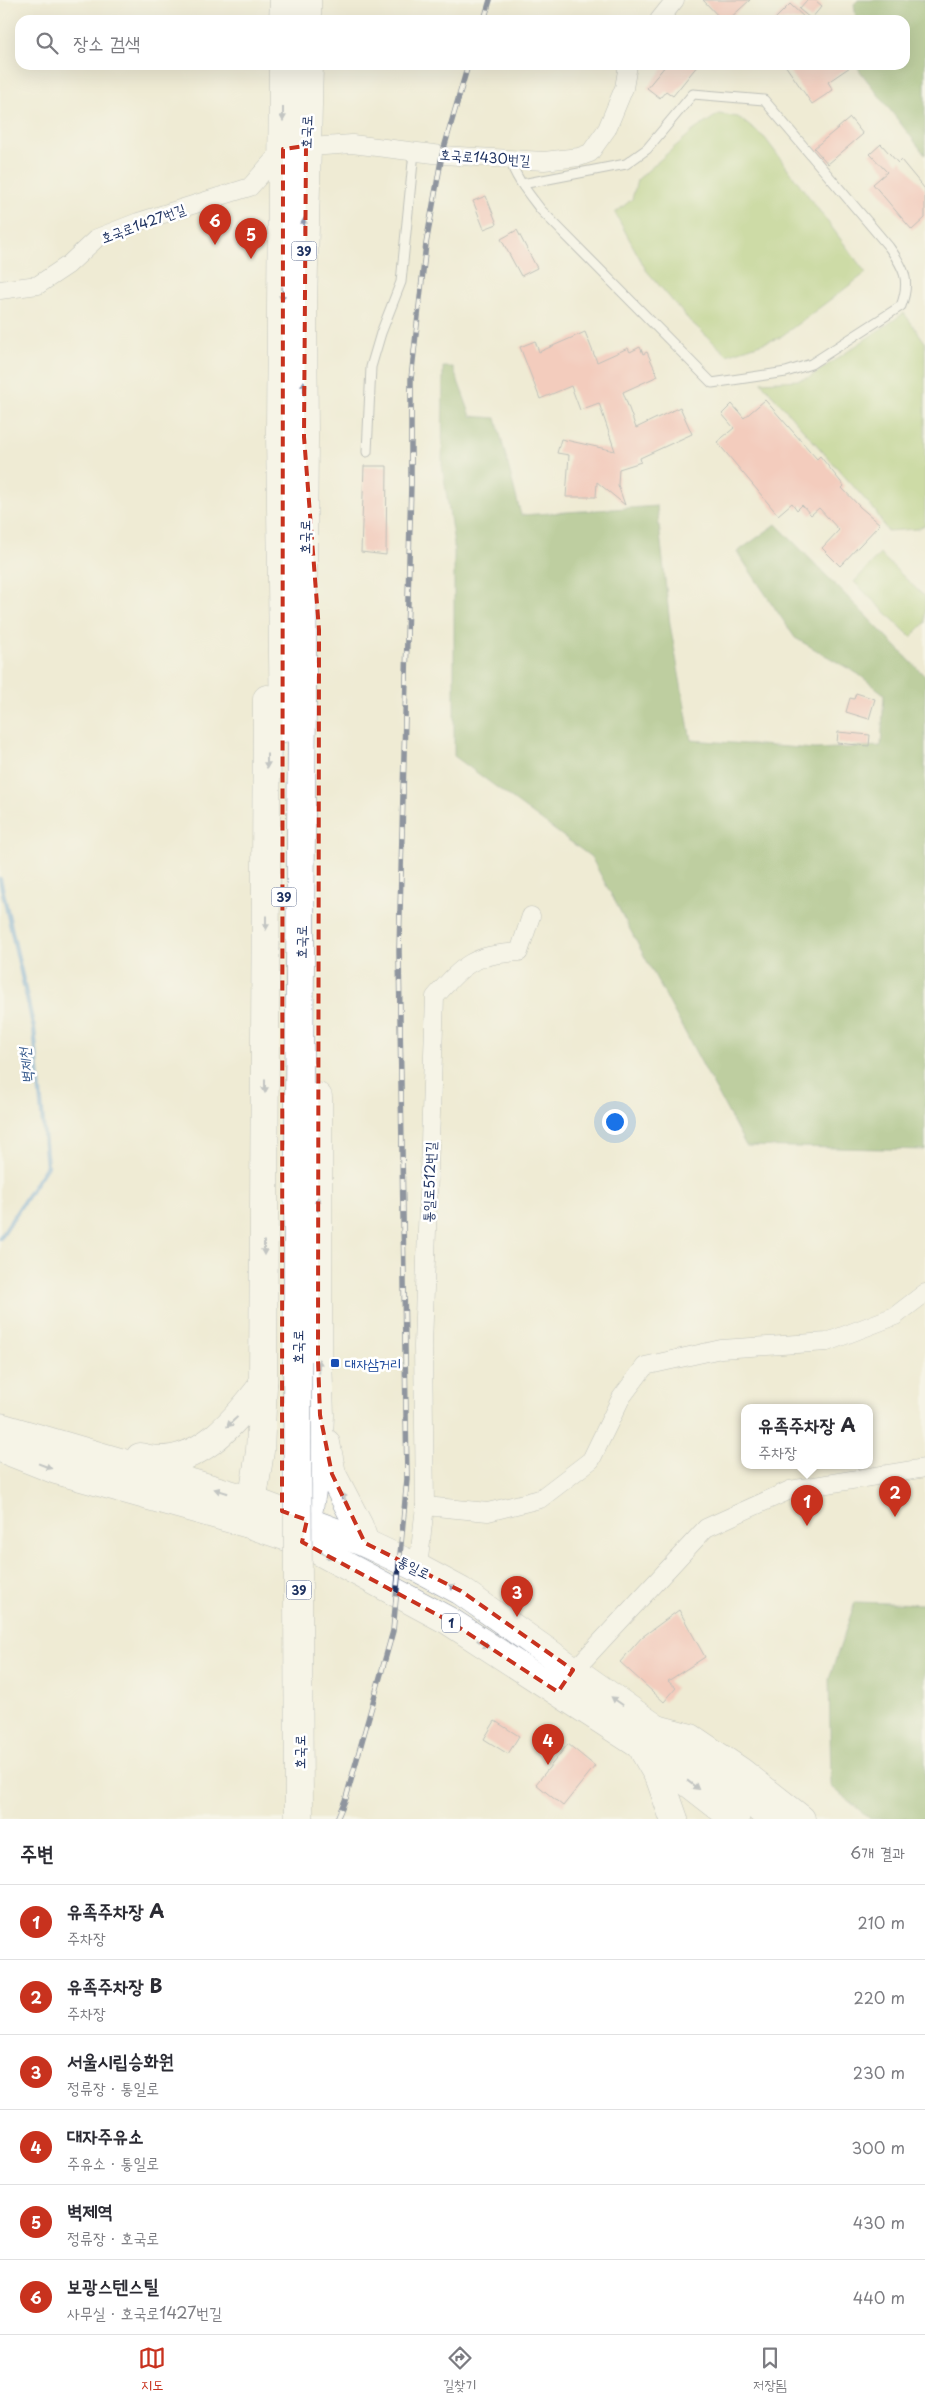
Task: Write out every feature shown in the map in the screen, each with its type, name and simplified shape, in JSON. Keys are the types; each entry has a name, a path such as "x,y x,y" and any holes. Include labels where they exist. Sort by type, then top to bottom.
{"main road":[{"path":"284,0 284,15"},
{"path":"307,0 307,15"},
{"name":"호국로","path":"283,1819 290,1361 292,435 302,305 294,148 284,70"},
{"name":"호국로","path":"294,148 308,70"},
{"path":"251,1512 260,1451 263,1385 267,632 292,435"},
{"path":"292,435 309,464 319,630 318,1360 320,1415 318,1458 305,1531"},
{"name":"호국로","path":"290,1361 299,1819"},
{"path":"263,1385 270,1452 285,1458 302,1457 320,1415"},
{"path":"36,1438 75,1439 155,1462 176,1458 208,1444 236,1419 263,1385"},
{"path":"320,1415 332,1474 359,1526 365,1543"},
{"name":"통일로","path":"0,1428 36,1438 305,1531 365,1543 418,1568 461,1591 566,1681 648,1737 729,1809 771,1819"},
{"name":"통일로","path":"0,1448 56,1470 251,1512"},
{"name":"통일로","path":"305,1531 449,1622 566,1681"},
{"path":"674,1819 648,1737 691,1738 740,1771 801,1819"}],"street":[{"path":"663,15 675,0"},
{"name":"호국로1430번길","path":"294,148 352,144 414,152 510,159 544,160 579,157 590,153 606,129 624,88 627,70"},
{"name":"호국로1427번길","path":"0,290 38,285 68,265 97,238 138,222 250,187 294,148"},
{"name":"통일로512번길","path":"418,1568 425,1506 423,1346 436,997 460,968 491,954 519,952 532,916"},
{"path":"425,1506 488,1512 540,1499 591,1460 621,1398 645,1366 721,1349 828,1342 895,1316 925,1293"},
{"path":"566,1681 706,1528 790,1490 925,1468"}],"lane":[{"path":"510,159 513,171 522,184 541,210 712,383 786,372 811,364 901,306 906,292 906,280 901,264 889,247 764,100 693,94 647,149 626,164 522,184"},
{"path":"367,452 371,367 381,334 401,282 414,152"}],"highlighted area":[{"path":"306,146 304,437 319,630 318,1360 320,1415 332,1474 365,1543 461,1591 573,1670 558,1692 449,1621 302,1542 307,1520 282,1511 283,149"}],"green space":[{"path":"858,0 925,0 925,155 859,70 910,70 910,15 855,15 854,4"},
{"path":"719,114 738,117 765,138 866,273 779,338 727,355 687,318 646,270 615,213 632,199 637,180 694,130"},
{"path":"904,313 925,342 925,525 917,529 887,531 876,512 761,382 799,380 810,377"},
{"path":"443,367 453,367 471,416 496,418 521,515 657,506 670,624 691,740 815,749 881,746 884,694 858,674 795,638 737,552 776,524 925,676 925,1150 746,1146 591,857 454,756 454,544 442,465"},
{"path":"880,554 925,597 925,623 911,637 854,582"},
{"path":"855,1602 925,1604 925,1819 870,1819 831,1786 829,1679"}],"building":[{"path":"703,0 750,0 734,15 717,15"},
{"path":"807,0 815,0 822,6 814,15 806,15 799,9"},
{"path":"790,4 802,15 779,15"},
{"path":"662,70 694,70 673,96 666,91 660,98 647,88"},
{"path":"788,70 846,70 828,82 833,90 812,104"},
{"path":"850,118 863,134 828,164 814,148"},
{"path":"881,144 898,163 901,160 925,189 925,218 912,230 873,184 887,172 870,154"},
{"path":"486,196 497,224 484,229 473,201"},
{"path":"517,230 537,268 521,276 501,239"},
{"path":"585,332 597,362 628,348 630,352 640,347 643,354 647,352 658,376 623,392 636,428 680,407 692,434 640,458 641,462 619,469 618,485 625,505 597,482 596,497 566,497 569,455 557,453 561,439 615,451 599,403 580,410 571,386 540,399 520,347 535,341 539,352"},
{"path":"765,400 817,459 820,456 844,486 842,488 880,524 840,566 822,548 839,530 819,508 811,515 802,505 797,510 792,503 778,515 717,442 734,428 722,414 732,404 744,418"},
{"path":"364,466 387,466 386,555 361,552"},
{"path":"856,693 875,699 869,719 846,712 850,698 854,699"},
{"path":"838,732 870,735 869,746 837,743"},
{"path":"679,1610 705,1657 668,1681 676,1688 664,1702 620,1662 642,1637"},
{"path":"495,1721 519,1736 508,1754 484,1739"},
{"path":"568,1744 595,1766 563,1806 536,1784"}],"waterway":[{"name":"벽제천","path":"0,879 34,1029 47,1166 0,1238"}],"railway":[{"path":"486,15 490,0"},
{"path":"337,1819 346,1798 393,1631 407,1479 399,951 411,483 411,379 426,244 442,155 467,70"}],"place":[{"name":"보광스텐스틸","path":"215,245"},
{"name":"벽제역","path":"251,259"},
{"name":"대자삼거리","path":"335,1363"},
{"name":"유족주차장 B","path":"895,1517"},
{"name":"유족주차장 A","path":"807,1526"},
{"name":"서울시립승화원","path":"517,1617"},
{"name":"대자주유소","path":"548,1765"}]}
